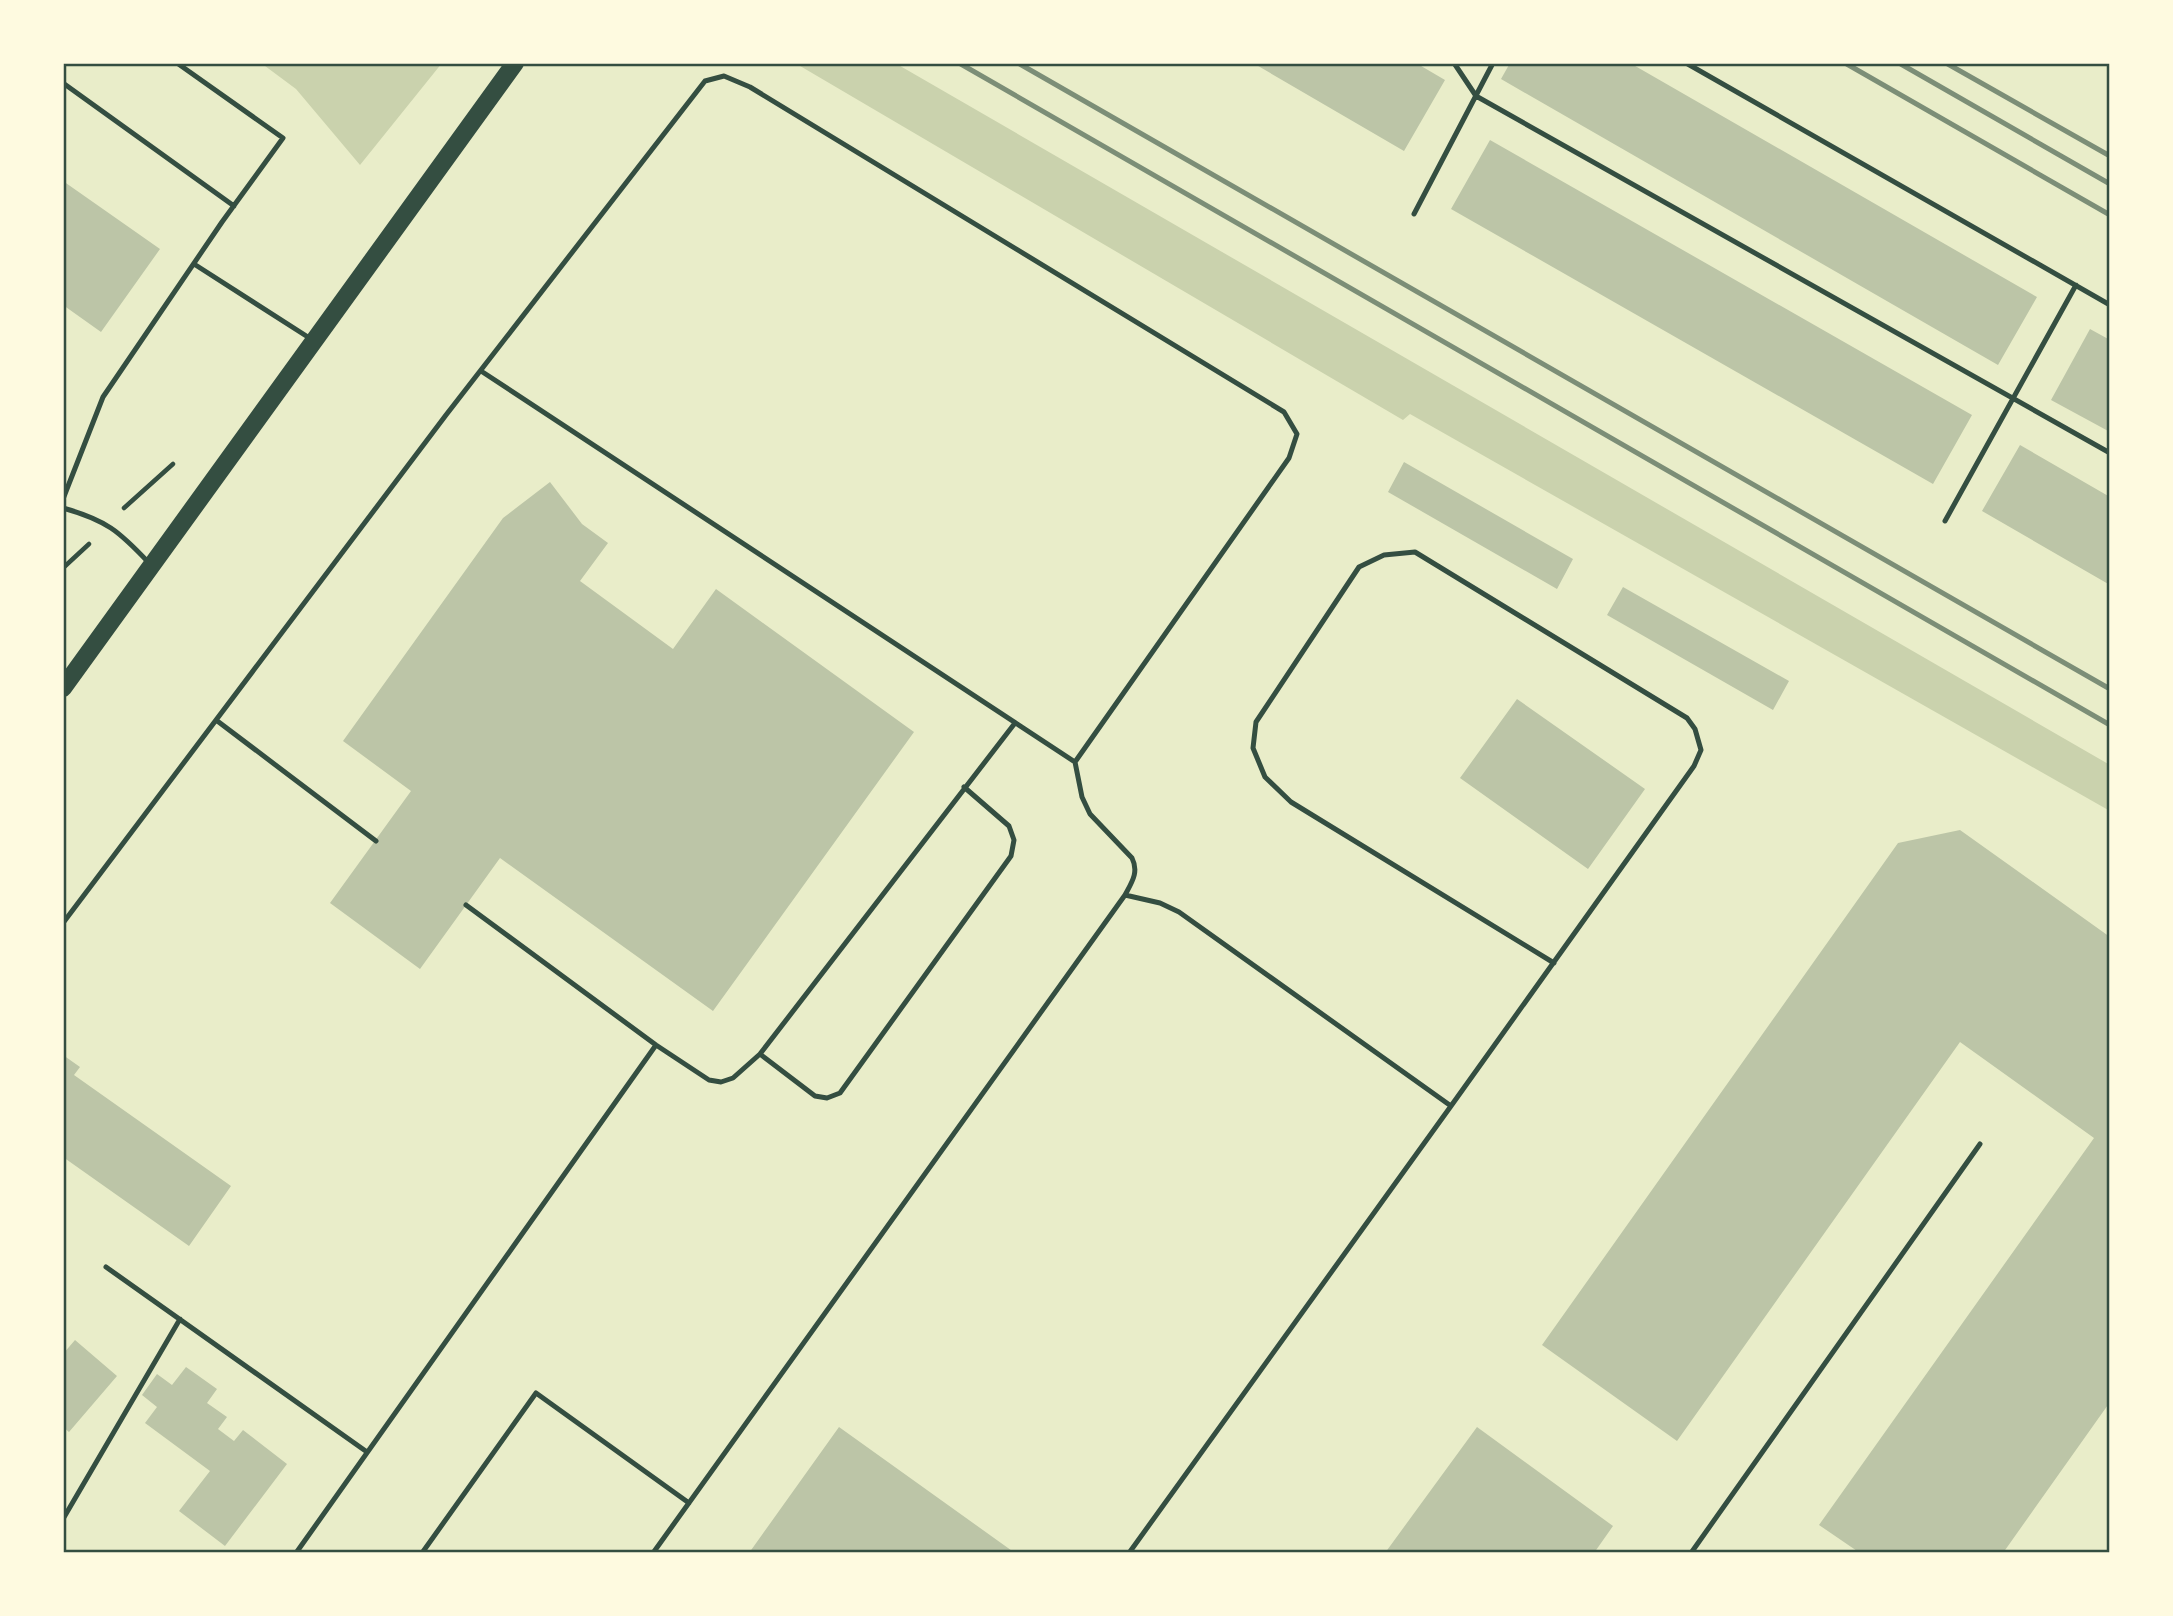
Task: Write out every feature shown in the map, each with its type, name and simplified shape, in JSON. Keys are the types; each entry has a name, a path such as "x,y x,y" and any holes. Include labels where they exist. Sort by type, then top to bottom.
{"main road":[{"path":"63,688 515,63"}],"lane":[{"path":"63,499 103,397 284,138 177,63"},
{"path":"1454,63 1476,96 2110,453"},
{"path":"1414,214 1493,63"},
{"path":"1686,63 2110,305"},
{"path":"63,923 705,80 724,76 750,87 1284,412 1297,434 1289,458 1075,762"},
{"path":"63,83 234,206"},
{"path":"194,264 314,341"},
{"path":"1945,521 2076,285"},
{"path":"481,371 1075,762 1082,797 1090,814 1132,858 1136,866 1135,877 1125,895 653,1553"},
{"path":"63,508 108,524 122,534 152,565"},
{"path":"1129,1553 1554,963 1694,766 1701,750 1695,729 1687,718 1415,551 1384,555 1359,567 1256,722 1253,748 1265,777 1291,802 1554,963"},
{"path":"216,720 376,841"},
{"path":"466,905 656,1045 709,1080 720,1082 733,1078 760,1054 1015,723"},
{"path":"760,1054 815,1096 827,1098 840,1093 1011,856 1014,840 1009,826 964,788"},
{"path":"1125,895 1160,903 1178,912 1451,1106"},
{"path":"296,1553 656,1045"},
{"path":"1691,1553 1980,1144"},
{"path":"106,1267 367,1452"},
{"path":"63,1519 180,1319"},
{"path":"422,1553 536,1393 688,1503"}],"green space":[{"path":"261,63 442,63 360,165 296,89"},
{"path":"795,63 895,63 2110,765 2110,811 1410,414 1403,420"}],"building":[{"path":"1253,63 1416,63 1445,80 1404,151"},
{"path":"1510,63 1630,63 2037,297 1998,365 1501,79"},
{"path":"1490,140 1972,415 1933,484 1451,209"},
{"path":"63,181 160,249 101,332 63,305"},
{"path":"2090,329 2110,340 2110,432 2051,400"},
{"path":"2020,445 2110,497 2110,585 1982,511"},
{"path":"1404,462 1573,559 1557,589 1388,492"},
{"path":"550,482 582,524 608,543 580,581 673,649 716,589 914,732 713,1011 500,858 420,969 330,903 411,791 343,741 503,518"},
{"path":"1623,587 1789,681 1773,710 1607,615"},
{"path":"1517,699 1645,789 1588,869 1460,778"},
{"path":"1960,830 2110,937 2110,1402 2003,1553 1860,1553 1819,1525 2094,1138 1960,1042 1677,1441 1542,1345 1898,843"},
{"path":"63,1055 80,1067 74,1075 231,1186 189,1246 63,1157"},
{"path":"75,1340 117,1376 69,1432 63,1427 63,1354"},
{"path":"186,1367 217,1389 207,1403 227,1417 218,1429 234,1441 243,1430 287,1464 225,1546 179,1511 210,1471 145,1423 157,1407 142,1395 157,1374 172,1385"},
{"path":"839,1427 1015,1553 749,1553"},
{"path":"1477,1427 1613,1526 1594,1553 1385,1553"}],"railway":[{"path":"959,63 2110,725"},
{"path":"1018,63 2110,689"},
{"path":"1845,63 2110,215"},
{"path":"1899,63 2110,184"},
{"path":"1946,63 2110,156"}]}
